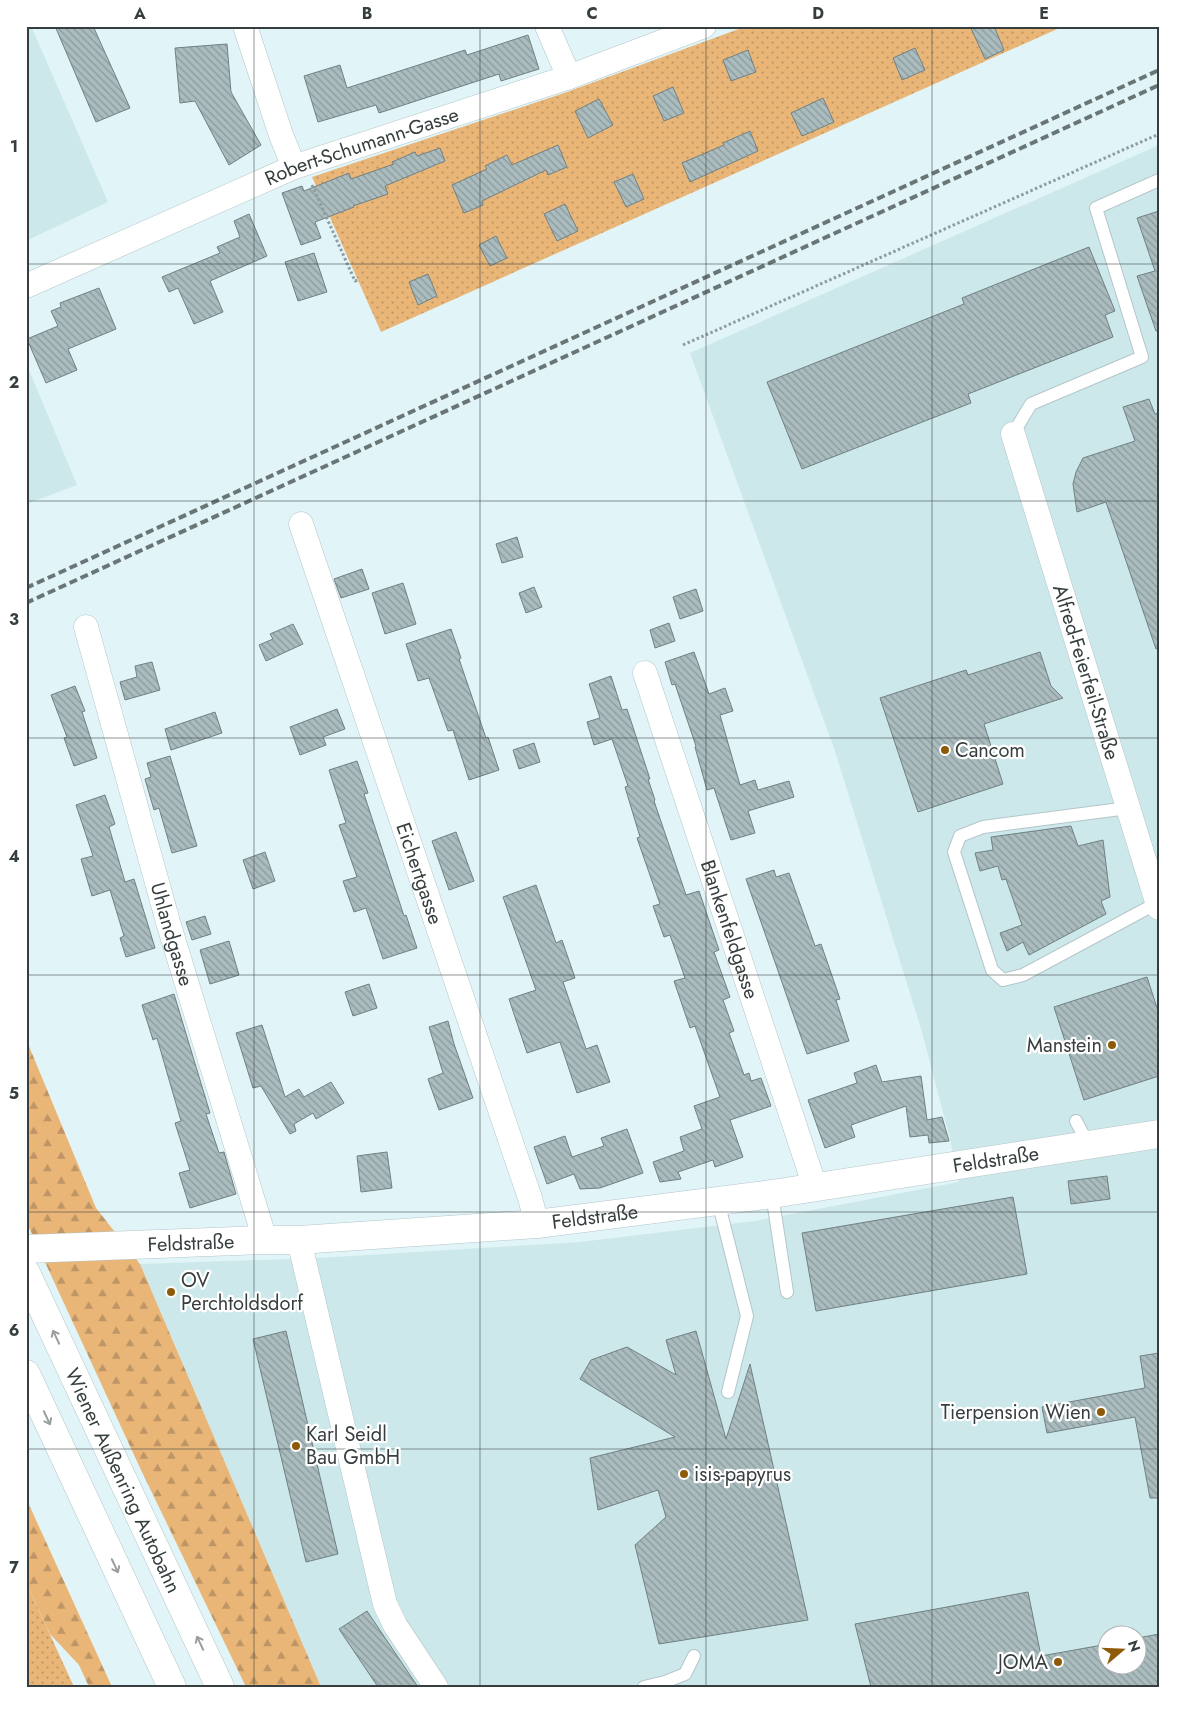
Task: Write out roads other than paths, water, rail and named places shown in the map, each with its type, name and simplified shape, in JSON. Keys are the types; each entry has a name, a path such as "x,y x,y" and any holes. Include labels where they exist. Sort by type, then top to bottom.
{"main road":[{"name":"Feldstraße","path":"26,1249 299,1240 537,1224 815,1187 1082,1132 1159,1134"},
{"name":"Wiener Außenring Autobahn","path":"26,1273 220,1687"},
{"path":"26,1374 172,1687"}],"street":[{"path":"245,26 294,167"},
{"path":"548,26 569,77"},
{"name":"Robert-Schumann-Gasse","path":"26,286 294,167 569,77 704,26"},
{"name":"Alfred-Feierfeil-Straße","path":"1014,434 1158,905"},
{"name":"Eichertgasse","path":"300,524 537,1224"},
{"name":"Uhlandgasse","path":"86,627 168,922 265,1240"},
{"name":"Blankenfeldgasse","path":"645,673 815,1187"},
{"path":"299,1240 385,1604 395,1624 436,1687"}],"lane":[{"path":"1014,434 1031,404 1142,356 1096,208 1159,180"},
{"path":"1128,808 983,827 960,836 954,852 992,970 1003,980 1023,975 1158,905"},
{"path":"772,1194 786,1292"},
{"path":"718,1201 747,1316 728,1392"},
{"path":"644,1687 665,1682 685,1674 694,1656"}],"railway":[{"path":"26,588 1159,70"},
{"path":"26,603 1159,85"}],"place":[{"name":"Cancom","path":"945,750"},
{"name":"Manstein","path":"1112,1045"},
{"name":"OV Perchtoldsdorf","path":"171,1292"},
{"name":"Tierpension Wien","path":"1101,1412"},
{"name":"Karl Seidl Bau GmbH","path":"296,1446"},
{"name":"isis-papyrus","path":"684,1474"},
{"name":"JOMA","path":"1058,1662"}]}
